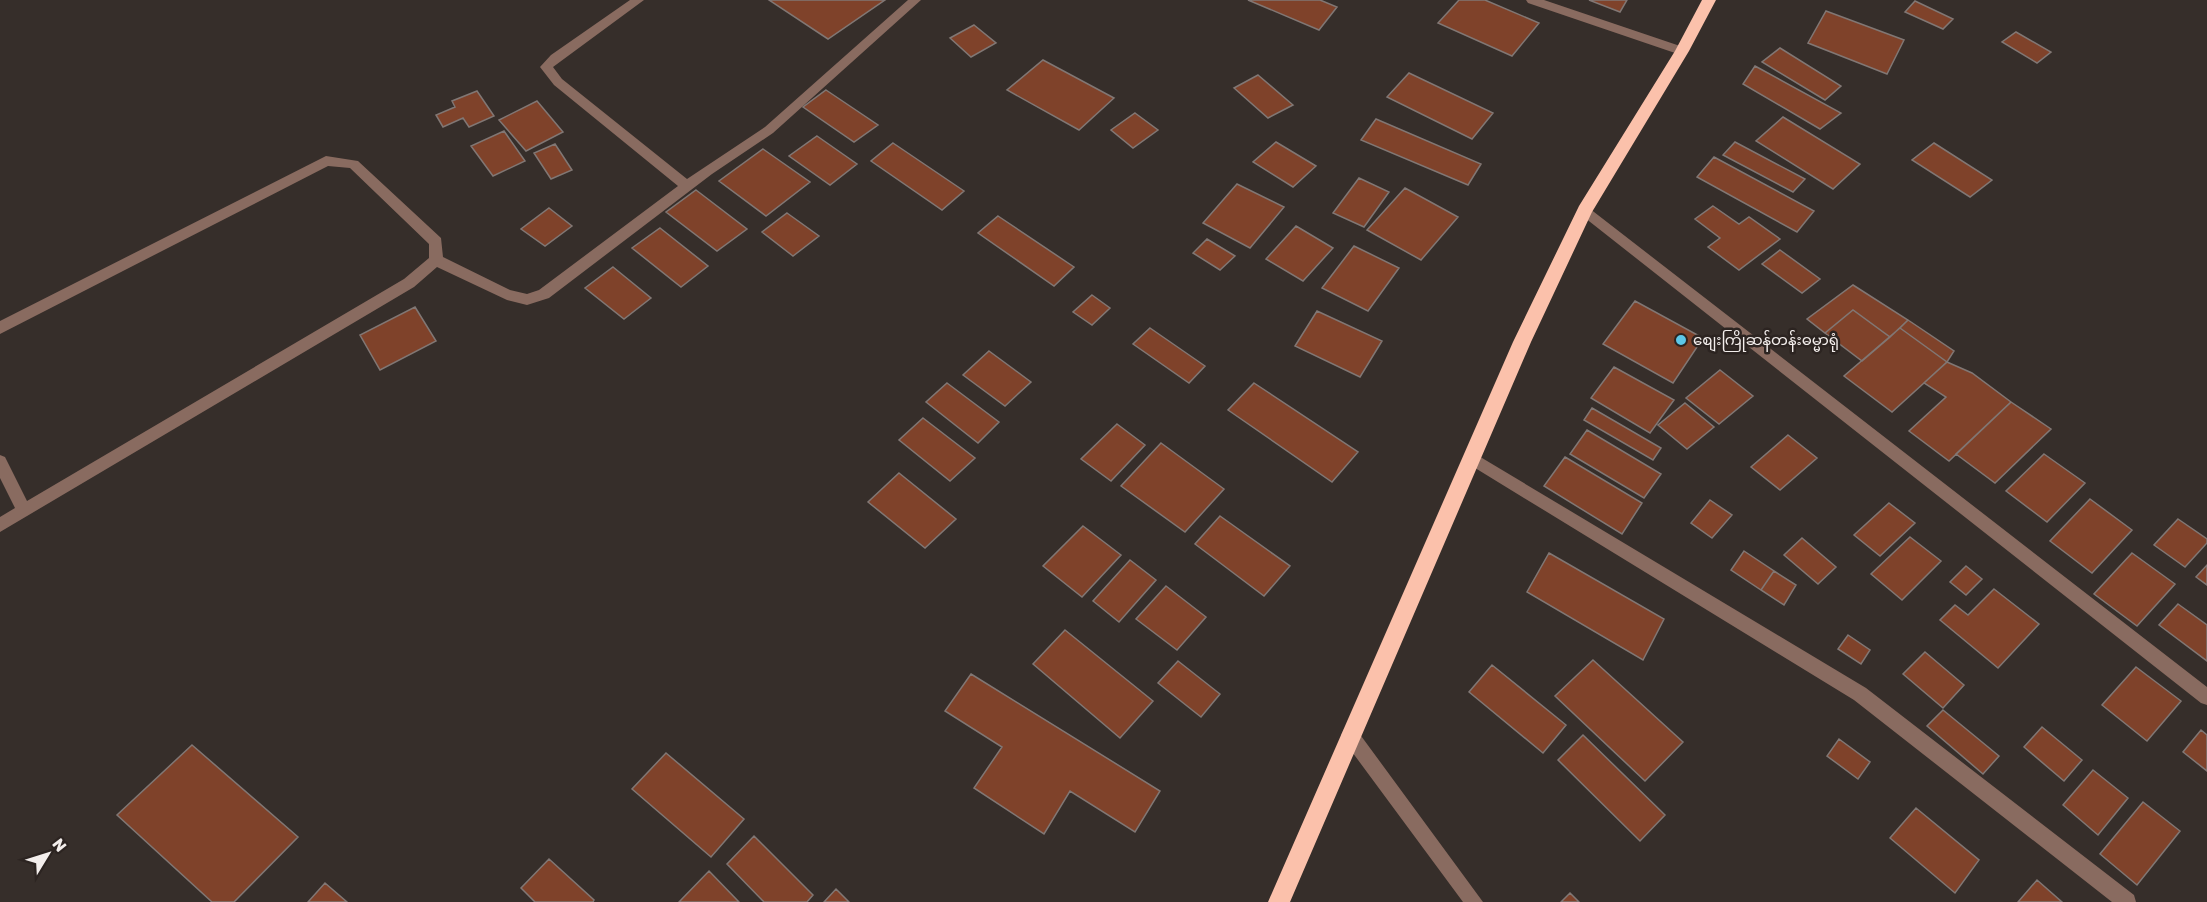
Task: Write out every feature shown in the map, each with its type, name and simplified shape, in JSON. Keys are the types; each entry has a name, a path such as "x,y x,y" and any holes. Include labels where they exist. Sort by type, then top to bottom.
{"highway":[{"path":"1279,902 1522,342 1585,210 1682,51 1708,0"}],"street":[{"path":"639,0 546,67 558,82 686,186"},
{"path":"436,260 507,295 527,300 544,294 686,186 769,130 915,0"},
{"path":"1532,0 1682,51"},
{"path":"0,328 326,161 353,164 436,242 436,260 409,283 0,525"},
{"path":"1585,210 2207,697"},
{"path":"1472,458 1860,694 2127,902"},
{"path":"0,462 24,511"},
{"path":"1350,735 1474,902"}],"building":[{"path":"769,0 885,0 828,39"},
{"path":"1248,0 1320,0 1337,7 1319,30"},
{"path":"1459,0 1485,0 1539,23 1512,56 1438,23"},
{"path":"1589,0 1627,0 1620,12"},
{"path":"1915,1 1953,19 1943,29 1905,12"},
{"path":"1826,11 1904,40 1887,74 1808,43"},
{"path":"974,25 996,43 971,57 950,38"},
{"path":"2016,32 2051,52 2037,63 2002,42"},
{"path":"1780,48 1841,86 1825,100 1762,62"},
{"path":"1043,60 1114,98 1079,130 1007,90"},
{"path":"1755,66 1841,113 1820,129 1743,84"},
{"path":"1409,73 1493,113 1472,139 1387,97"},
{"path":"1258,75 1293,105 1268,118 1234,88"},
{"path":"826,90 878,125 854,142 803,107"},
{"path":"477,91 494,116 469,127 463,118 443,127 436,115 455,107 452,101"},
{"path":"537,101 563,132 526,151 499,120"},
{"path":"1135,113 1158,130 1133,148 1111,130"},
{"path":"1783,117 1860,164 1833,189 1756,141"},
{"path":"1376,119 1481,164 1468,185 1361,140"},
{"path":"504,131 525,161 493,176 471,146"},
{"path":"817,136 857,164 830,185 789,156"},
{"path":"1276,142 1316,166 1293,187 1253,162"},
{"path":"1735,142 1805,179 1793,192 1723,155"},
{"path":"893,143 964,191 942,210 871,161"},
{"path":"1934,143 1992,180 1970,197 1912,160"},
{"path":"555,144 572,170 551,179 534,153"},
{"path":"763,149 810,182 766,216 719,181"},
{"path":"1714,157 1814,211 1797,232 1697,177"},
{"path":"1359,178 1389,192 1364,227 1333,213"},
{"path":"1237,184 1284,207 1250,248 1203,223"},
{"path":"1405,188 1458,217 1421,260 1367,230"},
{"path":"696,190 747,229 717,251 666,212"},
{"path":"1713,206 1739,224 1749,217 1780,239 1739,270 1708,247 1720,238 1695,219"},
{"path":"549,208 572,226 545,246 521,229"},
{"path":"787,213 819,236 793,256 762,232"},
{"path":"998,216 1074,267 1054,286 978,233"},
{"path":"1296,226 1333,248 1303,281 1266,259"},
{"path":"660,228 708,266 681,287 632,248"},
{"path":"1207,239 1235,256 1220,270 1193,253"},
{"path":"1354,246 1399,268 1368,311 1322,288"},
{"path":"1780,250 1820,279 1802,293 1762,264"},
{"path":"613,267 651,298 624,319 585,288"},
{"path":"1853,285 1908,320 1890,337 1853,310 1825,333 1807,319"},
{"path":"1092,295 1110,308 1092,325 1073,312"},
{"path":"1635,301 1703,338 1673,383 1603,344"},
{"path":"415,307 436,341 380,370 360,335"},
{"path":"1853,310 1890,337 1862,361 1825,333"},
{"path":"1317,311 1382,341 1360,377 1295,346"},
{"path":"1908,320 1954,351 1947,362 1900,328"},
{"path":"1150,328 1205,366 1189,383 1133,344"},
{"path":"1900,328 1947,362 1892,412 1844,376"},
{"path":"989,351 1031,382 1005,406 963,375"},
{"path":"1947,362 1972,373 2011,402 1949,461 1909,431 1946,397 1924,383"},
{"path":"1614,367 1674,400 1650,433 1591,398"},
{"path":"1720,370 1753,396 1719,424 1686,398"},
{"path":"947,383 999,422 978,443 926,402"},
{"path":"1254,383 1358,452 1332,482 1228,410"},
{"path":"2011,402 2051,429 1995,483 1956,454"},
{"path":"1685,403 1714,427 1687,449 1658,425"},
{"path":"1592,408 1661,448 1653,460 1584,420"},
{"path":"923,418 975,458 950,481 899,440"},
{"path":"1117,424 1145,445 1111,481 1081,459"},
{"path":"1587,430 1661,474 1644,498 1570,454"},
{"path":"1788,435 1817,458 1780,490 1751,467"},
{"path":"1161,443 1224,489 1185,532 1121,486"},
{"path":"2044,454 2085,483 2047,522 2006,491"},
{"path":"1565,457 1642,503 1622,534 1544,486"},
{"path":"899,473 956,519 925,548 868,502"},
{"path":"2090,499 2132,530 2092,573 2050,541"},
{"path":"1710,500 1732,515 1712,538 1691,523"},
{"path":"1889,503 1915,523 1880,556 1854,535"},
{"path":"1220,516 1290,566 1264,596 1195,544"},
{"path":"2178,519 2207,539 2207,543 2185,567 2154,545"},
{"path":"1083,526 1121,555 1082,597 1043,566"},
{"path":"1910,537 1941,561 1902,600 1871,574"},
{"path":"1802,538 1836,567 1818,584 1784,555"},
{"path":"1744,551 1774,571 1761,590 1731,570"},
{"path":"1549,553 1664,619 1643,660 1527,592"},
{"path":"2132,553 2175,584 2137,626 2094,594"},
{"path":"1130,560 1156,580 1119,622 1093,601"},
{"path":"2207,565 2207,585 2196,577"},
{"path":"1966,566 1982,579 1966,595 1950,582"},
{"path":"1774,571 1796,585 1784,605 1761,590"},
{"path":"1166,586 1206,617 1177,650 1136,619"},
{"path":"1994,589 2039,624 1998,668 1940,620 1955,605 1968,615"},
{"path":"2178,604 2207,625 2207,661 2159,625"},
{"path":"1065,630 1153,701 1120,738 1033,664"},
{"path":"1848,635 1870,650 1861,664 1838,649"},
{"path":"1925,652 1964,685 1943,708 1903,674"},
{"path":"1593,660 1683,742 1645,781 1555,696"},
{"path":"1178,661 1220,694 1201,717 1158,683"},
{"path":"1492,665 1566,725 1543,753 1469,692"},
{"path":"2136,667 2181,701 2147,741 2102,705"},
{"path":"971,674 1160,791 1135,832 1070,791 1044,834 974,788 1002,747 945,711"},
{"path":"1943,710 1999,756 1983,774 1927,726"},
{"path":"2042,727 2082,760 2064,781 2024,747"},
{"path":"2201,730 2207,735 2207,771 2183,752"},
{"path":"1583,735 1665,815 1640,841 1558,760"},
{"path":"1839,739 1870,762 1858,779 1827,756"},
{"path":"192,745 298,837 234,902 212,902 117,815"},
{"path":"666,753 744,819 711,857 632,789"},
{"path":"2093,770 2128,798 2098,835 2063,805"},
{"path":"2143,802 2180,831 2137,885 2100,854"},
{"path":"1916,808 1979,860 1955,893 1890,838"},
{"path":"754,836 813,895 807,902 764,902 727,864"},
{"path":"549,859 594,900 593,902 535,902 521,888"},
{"path":"709,871 739,902 679,902"},
{"path":"2037,880 2062,902 2018,902"},
{"path":"325,883 347,902 308,902"},
{"path":"836,889 849,902 824,902"},
{"path":"1570,893 1579,902 1561,902"}],"place":[{"name":"စျေးကြိုဆန်တန်းဓမ္မာရုံ","path":"1681,340"}]}
